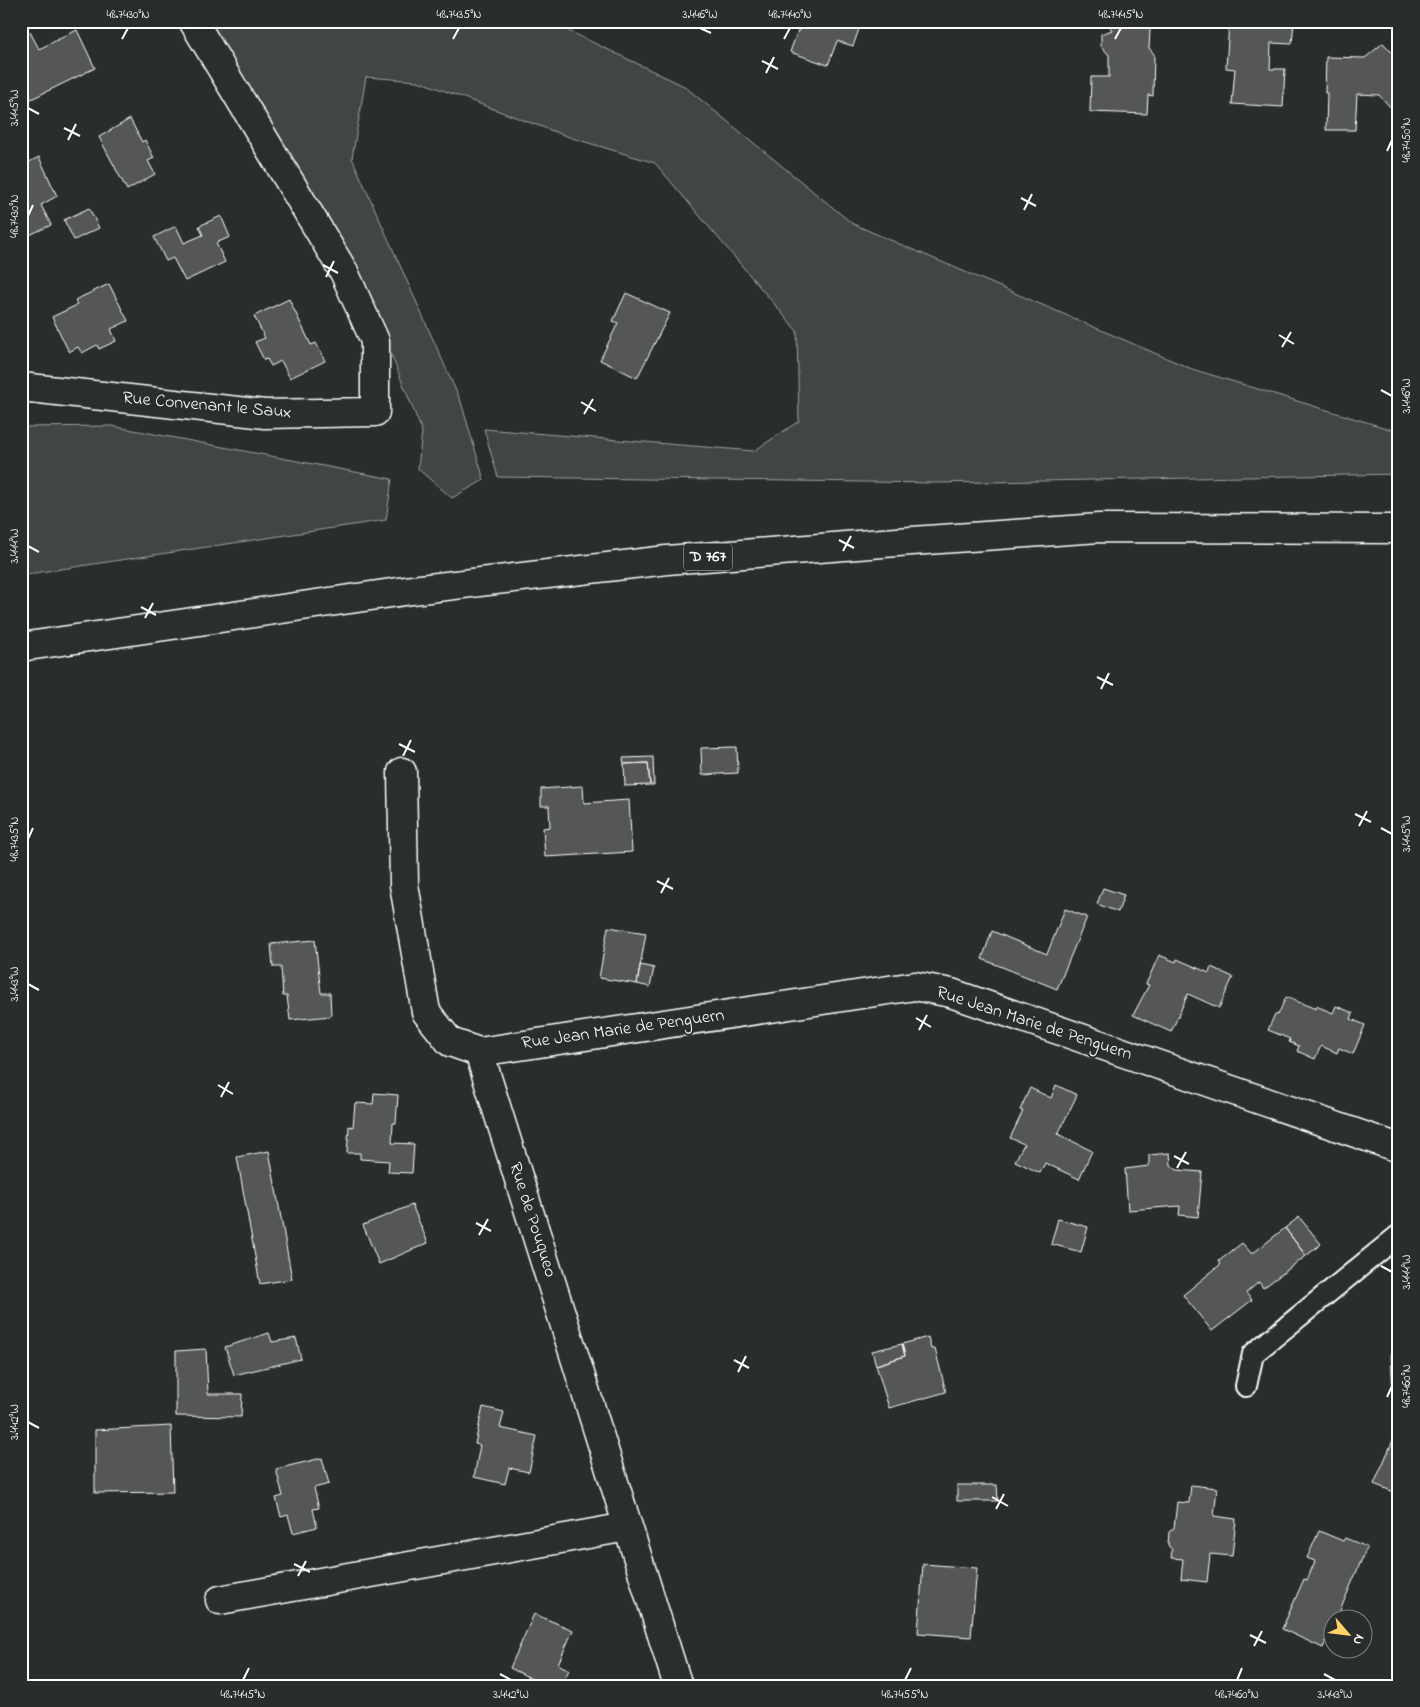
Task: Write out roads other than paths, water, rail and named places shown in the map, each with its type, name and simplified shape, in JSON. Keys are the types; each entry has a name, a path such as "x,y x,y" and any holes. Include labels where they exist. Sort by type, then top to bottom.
{"street":[{"name":"Rue Convenant le Saux","path":"21,387 265,414 375,412 375,341 344,272 193,21"},
{"name":"D 767","path":"21,647 412,590 677,560 883,542 1099,528 1399,529"},
{"path":"402,772 404,885 426,1012 450,1042 479,1052"},
{"name":"Rue Jean Marie de Penguern","path":"479,1052 915,986 951,993 1399,1148"},
{"name":"Rue de Pouqueo","path":"479,1052 678,1686"},
{"path":"220,1600 627,1526"}],"lane":[{"path":"1246,1386 1254,1354 1399,1235"}]}
